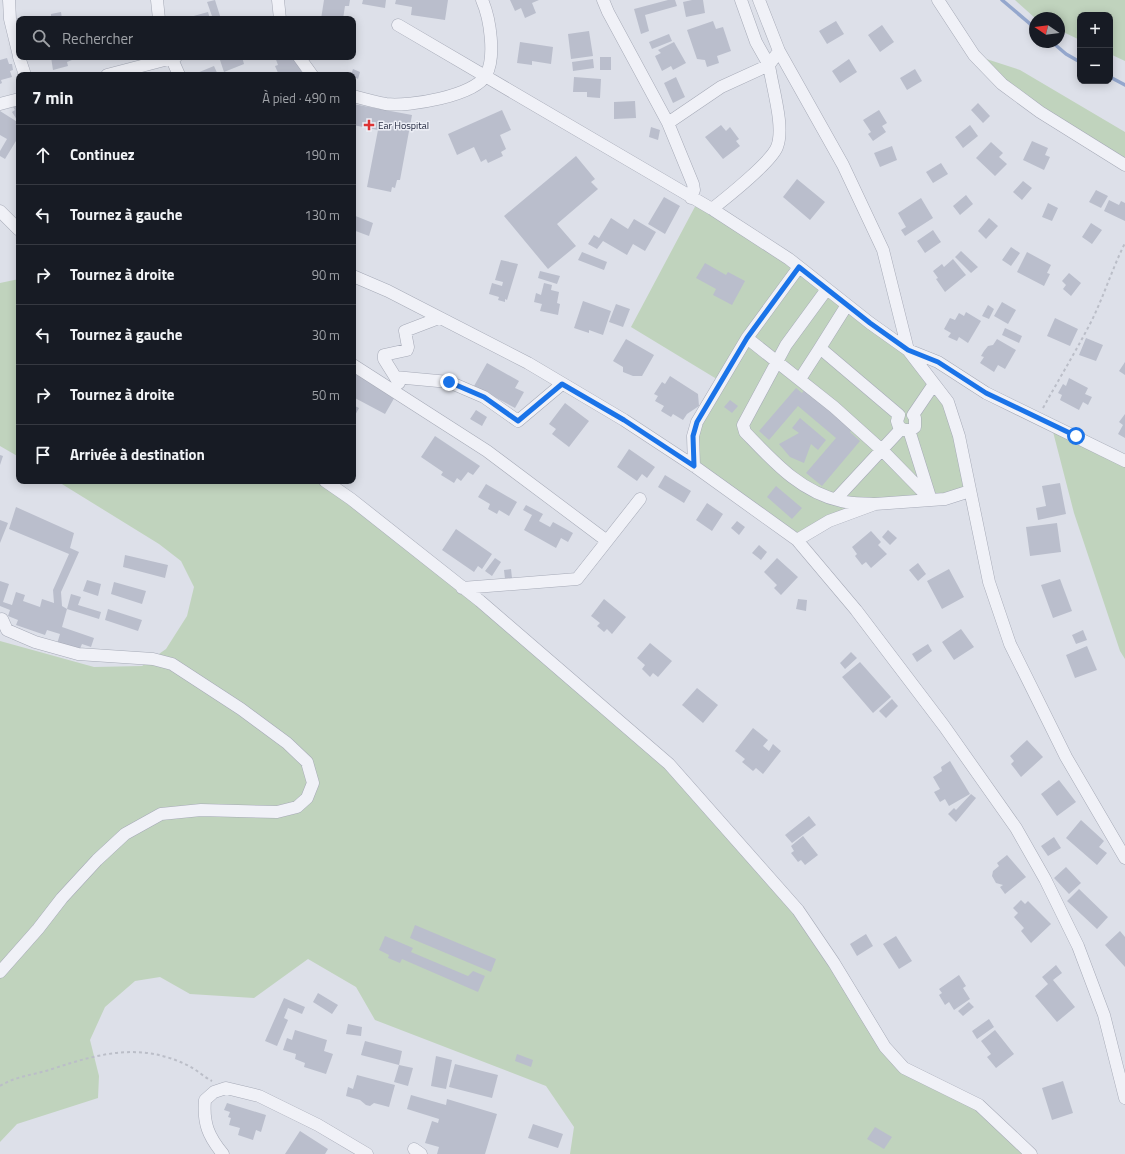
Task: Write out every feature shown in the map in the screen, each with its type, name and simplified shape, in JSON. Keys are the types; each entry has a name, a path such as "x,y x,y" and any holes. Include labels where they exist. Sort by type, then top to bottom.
{"street":[{"path":"9,0 10,19 16,44"},
{"path":"157,0 159,16"},
{"path":"278,0 280,16"},
{"path":"356,97 387,104 423,102 469,90 486,76 490,62 492,38 482,0"},
{"path":"603,0 668,123 694,190 691,198"},
{"path":"712,210 756,171 776,149 779,136 778,120 768,65 756,42 741,0"},
{"path":"759,0 779,51 843,165 883,250 908,350 948,402 959,436 989,582 1010,644 1066,757 1125,858"},
{"path":"938,0 974,55 1002,84 1040,112 1125,165"},
{"path":"398,25 712,210 799,267 908,350 938,362 986,393 1125,461"},
{"path":"668,123 721,87 768,65 779,51"},
{"path":"20,60 24,72"},
{"path":"118,72 161,60"},
{"path":"173,60 177,72"},
{"path":"301,60 310,72"},
{"path":"0,104 16,99"},
{"path":"0,211 16,227"},
{"path":"694,466 693,436 697,422 747,338 799,267"},
{"path":"356,277 388,291 528,363 624,420 694,466 797,540 856,610 944,726 1016,828 1045,879 1078,946 1104,1015 1125,1098"},
{"path":"827,289 786,345 776,362 743,425 745,432 779,466 806,488 842,502 875,504 945,499 970,491"},
{"path":"800,379 848,305"},
{"path":"410,401 384,359 384,355 407,350 406,331 439,318"},
{"path":"747,338 776,362 800,379 881,450 931,500"},
{"path":"820,348 899,415 897,421 899,427 905,429"},
{"path":"356,366 487,451 607,540"},
{"path":"396,377 449,382 484,397 518,421 562,384"},
{"path":"836,499 881,450 905,429 915,426 915,418 913,415 934,384"},
{"path":"905,429 931,500"},
{"path":"329,484 351,499 462,588 669,764 798,910 834,963 885,1047 894,1058 904,1068 916,1075 979,1104 1031,1154"},
{"path":"462,588 577,579 640,500"},
{"path":"797,540 829,521 875,504"},
{"path":"0,972 96,860 126,834 161,814 201,810 277,812 297,807 307,798 313,783 307,762 287,743 241,709 172,664 153,659 78,654 35,642 7,630 2,619"},
{"path":"224,1154 207,1130 204,1115 205,1100 214,1092 226,1088 259,1096 318,1125 368,1154"}],"path":[{"path":"1037,418 1090,323 1107,288 1116,261 1125,243"},
{"path":"0,1086 10,1080 51,1070 78,1060 134,1051 165,1056 189,1066 226,1088"}],"green space":[{"path":"1015,0 1125,0 1125,61 1113,55 1113,12 1077,12 1077,39 1065,33 1065,12 1029,13"},
{"path":"974,55 1020,70 1125,132 1125,165 1040,112"},
{"path":"698,201 908,350 950,401 974,488 945,499 893,501 797,540 694,466 693,436 720,381 631,327"},
{"path":"16,280 16,455 0,446 0,283"},
{"path":"1051,424 1125,461 1125,659 1120,651 1074,513"},
{"path":"62,484 329,484 669,764 798,910 894,1058 979,1105 1031,1154 570,1154 574,1127 546,1086 375,1020 356,987 308,959 254,998 190,994 160,977 135,981 105,1007 90,1040 99,1076 98,1098 17,1124 0,1142 0,641 94,667 142,666 166,649 187,616 194,587 181,561 159,544"}],"building":[{"path":"215,0 220,16 212,16 207,2"},
{"path":"324,0 350,0 349,6 345,6 343,16 321,16"},
{"path":"363,0 386,0 385,8 362,4"},
{"path":"396,0 448,0 445,20 411,15 412,7 395,4"},
{"path":"510,0 539,0 532,3 536,13 525,18 521,8 515,11"},
{"path":"668,0 675,0 677,6 645,15 649,31 641,34 634,9"},
{"path":"703,0 705,13 686,17 683,2"},
{"path":"61,12 62,16 51,16 51,14"},
{"path":"208,12 209,16 194,16"},
{"path":"713,21 716,29 723,27 731,51 717,56 719,63 707,67 705,60 697,59 687,30"},
{"path":"836,21 844,34 827,44 819,31"},
{"path":"882,25 894,42 880,52 868,35"},
{"path":"589,31 593,56 571,59 568,34"},
{"path":"669,34 672,41 652,49 649,42"},
{"path":"520,42 553,47 551,64 532,61 532,65 517,63"},
{"path":"674,42 686,63 673,70 671,66 662,71 655,56 661,53 658,50"},
{"path":"600,57 611,57 611,70 600,70"},
{"path":"7,58 9,64 12,64 13,70 10,71 12,77 1,80 2,83 0,84 0,60"},
{"path":"593,59 594,68 573,71 572,62"},
{"path":"849,59 857,72 840,83 832,71"},
{"path":"51,60 72,60 67,62 68,66 53,70"},
{"path":"220,60 243,60 244,64 224,72"},
{"path":"276,60 296,60 302,72 278,72 275,66 278,65"},
{"path":"214,66 217,72 199,72"},
{"path":"353,69 360,72 358,79 356,78 356,72 352,72"},
{"path":"915,69 922,81 907,90 900,78"},
{"path":"574,77 601,79 600,98 587,97 587,92 573,92"},
{"path":"676,77 685,97 673,103 664,83"},
{"path":"635,101 636,118 614,119 614,102"},
{"path":"978,103 990,116 983,123 971,110"},
{"path":"16,105 16,118 12,112 15,110 13,107"},
{"path":"356,105 412,115 400,180 397,180 395,188 392,187 391,192 367,187 378,130 356,126"},
{"path":"502,110 511,130 500,135 506,149 501,152 503,156 488,163 486,159 481,162 474,147 457,155 448,134"},
{"path":"879,110 887,123 882,126 886,132 873,141 868,134 871,132 863,120"},
{"path":"0,111 16,121 16,141 5,159 0,156 0,151 7,139 0,135"},
{"path":"721,125 726,131 730,127 739,139 736,141 740,146 723,159 705,137"},
{"path":"970,125 978,136 963,148 955,137"},
{"path":"651,127 660,130 658,140 649,137"},
{"path":"1032,141 1048,148 1045,155 1050,157 1044,170 1023,160"},
{"path":"991,142 1003,153 999,157 1007,164 995,176 976,158"},
{"path":"892,146 897,160 880,167 874,153"},
{"path":"576,156 595,179 591,182 598,189 557,224 576,246 548,269 504,216"},
{"path":"941,163 948,174 933,183 926,172"},
{"path":"797,179 825,202 810,220 783,197"},
{"path":"1023,181 1032,188 1022,200 1013,192"},
{"path":"1096,190 1108,196 1101,208 1089,202"},
{"path":"966,195 973,204 960,215 953,206"},
{"path":"664,197 680,206 665,234 648,224"},
{"path":"921,198 933,218 905,236 901,230 906,227 898,213"},
{"path":"1109,200 1119,205 1121,201 1125,203 1125,221 1104,211"},
{"path":"1048,203 1058,208 1052,221 1042,217"},
{"path":"356,216 373,223 369,236 356,231"},
{"path":"611,218 628,229 634,219 656,232 645,251 633,244 627,255 603,241 597,249 588,244 594,235 599,238"},
{"path":"989,218 998,226 986,239 978,231"},
{"path":"1091,223 1102,230 1092,244 1082,237"},
{"path":"933,230 941,242 925,253 917,241"},
{"path":"1011,247 1020,253 1011,266 1002,260"},
{"path":"961,251 978,267 971,273 955,257"},
{"path":"582,252 607,262 604,270 578,260"},
{"path":"1027,252 1051,265 1047,273 1050,274 1044,286 1017,272"},
{"path":"953,259 966,275 945,292 936,279 938,278 933,271 942,264 944,267"},
{"path":"501,260 518,264 507,300 505,299 505,302 498,300 499,297 489,294 492,283 502,286 503,282 495,280"},
{"path":"705,263 726,275 728,272 745,281 732,305 713,295 716,289 696,278"},
{"path":"540,271 560,276 557,284 538,278"},
{"path":"1069,273 1081,283 1071,296 1063,289 1066,285 1062,281"},
{"path":"544,283 552,285 551,290 559,292 557,303 560,304 558,315 540,311 542,304 534,302 536,293 541,295"},
{"path":"583,301 611,311 603,335 589,330 589,333 574,328"},
{"path":"1002,302 1016,310 1008,324 994,316"},
{"path":"616,304 630,309 623,327 609,322"},
{"path":"988,305 994,309 989,319 982,316"},
{"path":"966,312 981,321 968,343 959,337 957,341 948,337 951,333 944,329 950,318 955,320 959,313 964,316"},
{"path":"1055,318 1078,329 1070,346 1047,336"},
{"path":"1005,328 1022,336 1019,343 1002,335"},
{"path":"1086,338 1103,345 1096,361 1079,355"},
{"path":"626,339 654,355 642,376 633,376 623,372 623,367 613,361"},
{"path":"997,339 1016,350 1005,369 998,365 994,372 980,363 984,357 981,356 984,351 988,346 993,345"},
{"path":"1125,362 1125,375 1119,371"},
{"path":"487,363 519,381 515,388 524,392 515,408 474,386"},
{"path":"356,374 396,395 385,414 356,399"},
{"path":"670,376 698,394 699,406 687,414 683,420 673,414 671,417 661,411 664,406 655,401 658,396 654,394 662,382 665,384"},
{"path":"1069,378 1088,388 1085,394 1092,397 1088,405 1083,402 1079,410 1060,400 1062,395 1058,393 1063,384 1066,386"},
{"path":"796,388 802,393 806,388 854,428 850,432 860,441 822,486 806,473 836,438 798,406 769,440 759,431"},
{"path":"730,400 738,406 732,413 724,407"},
{"path":"565,403 589,421 569,447 552,434 556,429 549,424"},
{"path":"356,406 359,408 356,414"},
{"path":"476,410 487,417 482,426 470,419"},
{"path":"1125,414 1125,438 1118,434 1123,425 1119,422"},
{"path":"800,418 826,440 818,450 811,444 804,463 790,457 779,444 799,433 792,428"},
{"path":"435,436 480,466 473,475 468,472 461,481 457,478 454,483 441,475 443,472 421,457"},
{"path":"629,449 655,467 647,478 642,474 637,481 617,467"},
{"path":"0,455 3,456 0,465"},
{"path":"665,475 691,491 684,503 658,487"},
{"path":"1060,483 1066,514 1038,520 1036,508 1046,506 1042,486"},
{"path":"486,484 517,502 509,516 499,510 497,514 488,509 490,504 478,497"},
{"path":"776,486 802,508 792,519 767,497"},
{"path":"707,503 723,514 712,531 696,520"},
{"path":"526,505 543,514 539,521 550,527 553,522 573,533 568,542 561,538 556,548 524,530 532,515 523,510"},
{"path":"16,507 74,533 70,548 79,552 61,592 62,606 67,609 62,627 94,638 91,647 82,644 79,651 57,644 60,634 47,630 45,635 16,625 18,620 8,616 10,610 0,606 0,581 9,584 3,602 12,605 16,592 25,595 23,601 40,607 42,599 54,603 53,590 69,554 9,529"},
{"path":"0,520 8,523 0,543"},
{"path":"737,521 745,527 739,535 731,528"},
{"path":"1057,523 1061,552 1030,556 1026,527"},
{"path":"456,529 492,554 482,569 478,566 474,572 442,550"},
{"path":"888,530 897,538 890,545 882,537"},
{"path":"871,531 881,542 878,545 887,554 871,568 866,562 862,565 855,556 857,554 852,547"},
{"path":"759,545 767,552 761,560 752,553"},
{"path":"125,555 168,565 165,578 123,567"},
{"path":"495,558 501,562 492,576 485,571"},
{"path":"777,558 798,577 781,595 774,588 777,585 764,572"},
{"path":"918,563 926,574 918,581 909,570"},
{"path":"511,569 512,578 505,579 504,570"},
{"path":"949,569 964,597 942,609 927,581"},
{"path":"1060,579 1072,611 1053,618 1041,585"},
{"path":"87,580 101,584 98,596 83,591"},
{"path":"114,582 146,591 142,604 111,594"},
{"path":"71,594 81,597 78,605 101,612 99,619 67,609"},
{"path":"604,599 626,617 612,634 607,629 604,632 597,626 600,623 591,616"},
{"path":"798,599 807,600 806,611 796,609"},
{"path":"108,609 142,620 138,631 105,620"},
{"path":"961,629 974,647 954,660 942,642"},
{"path":"1083,630 1087,640 1076,644 1072,635"},
{"path":"650,643 672,661 658,677 653,673 650,677 642,669 645,665 637,658"},
{"path":"928,644 932,651 917,662 912,654"},
{"path":"1087,646 1097,670 1075,678 1066,655"},
{"path":"851,652 857,658 845,669 840,663"},
{"path":"860,662 891,697 873,713 842,677"},
{"path":"697,688 718,705 703,723 682,705"},
{"path":"892,699 898,706 886,718 879,711"},
{"path":"753,728 768,740 763,746 769,751 773,744 781,751 763,774 756,768 753,771 742,762 745,759 735,751"},
{"path":"1027,740 1043,757 1021,777 1011,764 1014,761 1010,756"},
{"path":"950,761 970,794 949,806 945,799 940,802 934,792 940,789 933,777 942,771 941,767"},
{"path":"1059,780 1076,802 1057,816 1041,794"},
{"path":"971,794 976,798 956,822 948,814 954,808 956,810"},
{"path":"809,816 816,825 792,843 785,835"},
{"path":"1081,820 1104,841 1099,847 1107,853 1097,865 1066,838"},
{"path":"803,836 818,855 805,865 801,860 798,862 791,853 794,851 791,846"},
{"path":"1054,837 1061,848 1048,856 1041,846"},
{"path":"1007,855 1026,877 1005,894 1000,887 1003,885 996,883 992,876 993,871 999,866 997,863"},
{"path":"1066,867 1081,883 1069,894 1054,878"},
{"path":"1079,889 1108,917 1097,929 1067,901"},
{"path":"1021,900 1025,904 1028,901 1051,924 1031,943 1021,931 1024,928 1014,917 1018,913 1013,908"},
{"path":"415,925 496,959 491,972 410,938"},
{"path":"1120,931 1125,937 1125,967 1105,945"},
{"path":"866,934 873,946 857,956 850,944"},
{"path":"385,936 413,948 411,952 468,976 473,971 485,976 478,992 402,959 400,963 388,958 389,955 379,950"},
{"path":"896,936 912,961 899,969 883,944"},
{"path":"1056,965 1062,973 1053,980 1075,1007 1057,1022 1035,996 1048,984 1042,977"},
{"path":"959,975 966,986 963,988 970,999 954,1010 949,1002 945,1005 939,995 942,993 939,989"},
{"path":"318,993 338,1005 332,1014 313,1002"},
{"path":"284,998 305,1007 302,1014 288,1008 284,1018 288,1020 277,1046 265,1041"},
{"path":"969,1002 974,1007 963,1016 958,1011"},
{"path":"989,1019 994,1027 977,1039 972,1031"},
{"path":"348,1024 362,1027 361,1036 346,1034"},
{"path":"295,1030 327,1040 324,1051 333,1054 326,1074 304,1067 305,1063 295,1059 296,1054 283,1050 287,1038 292,1040"},
{"path":"995,1030 1014,1054 996,1068 987,1057 991,1054 981,1041"},
{"path":"365,1041 402,1051 399,1065 361,1055"},
{"path":"517,1054 533,1060 531,1067 515,1061"},
{"path":"436,1056 452,1060 446,1089 431,1086"},
{"path":"455,1064 498,1075 492,1098 449,1087"},
{"path":"399,1065 413,1068 408,1086 394,1082"},
{"path":"357,1075 395,1085 389,1107 374,1103 370,1106 366,1105 360,1100 346,1096 348,1087 353,1089"},
{"path":"1063,1081 1073,1113 1052,1120 1042,1088"},
{"path":"411,1095 446,1105 447,1099 497,1114 485,1154 437,1154 439,1147 425,1143 432,1121 438,1123 439,1119 407,1109"},
{"path":"227,1103 266,1115 261,1132 256,1130 253,1140 238,1135 240,1128 229,1125 231,1118 228,1117 230,1112 224,1110"},
{"path":"533,1124 563,1134 558,1148 528,1138"},
{"path":"875,1127 892,1137 884,1149 867,1139"},
{"path":"300,1131 328,1149 325,1154 285,1154"}],"waterway":[{"path":"1002,0 1029,23"},
{"path":"1059,48 1077,60"},
{"path":"1113,79 1125,85"}],"place":[{"name":"Ear Hospital","path":"369,125"}],"route":[{"path":"449,382 484,397 518,421 562,384 624,420 694,466 693,436 697,422 720,381 747,338 799,267 870,323 908,350 938,362 986,393 1076,436"}]}
